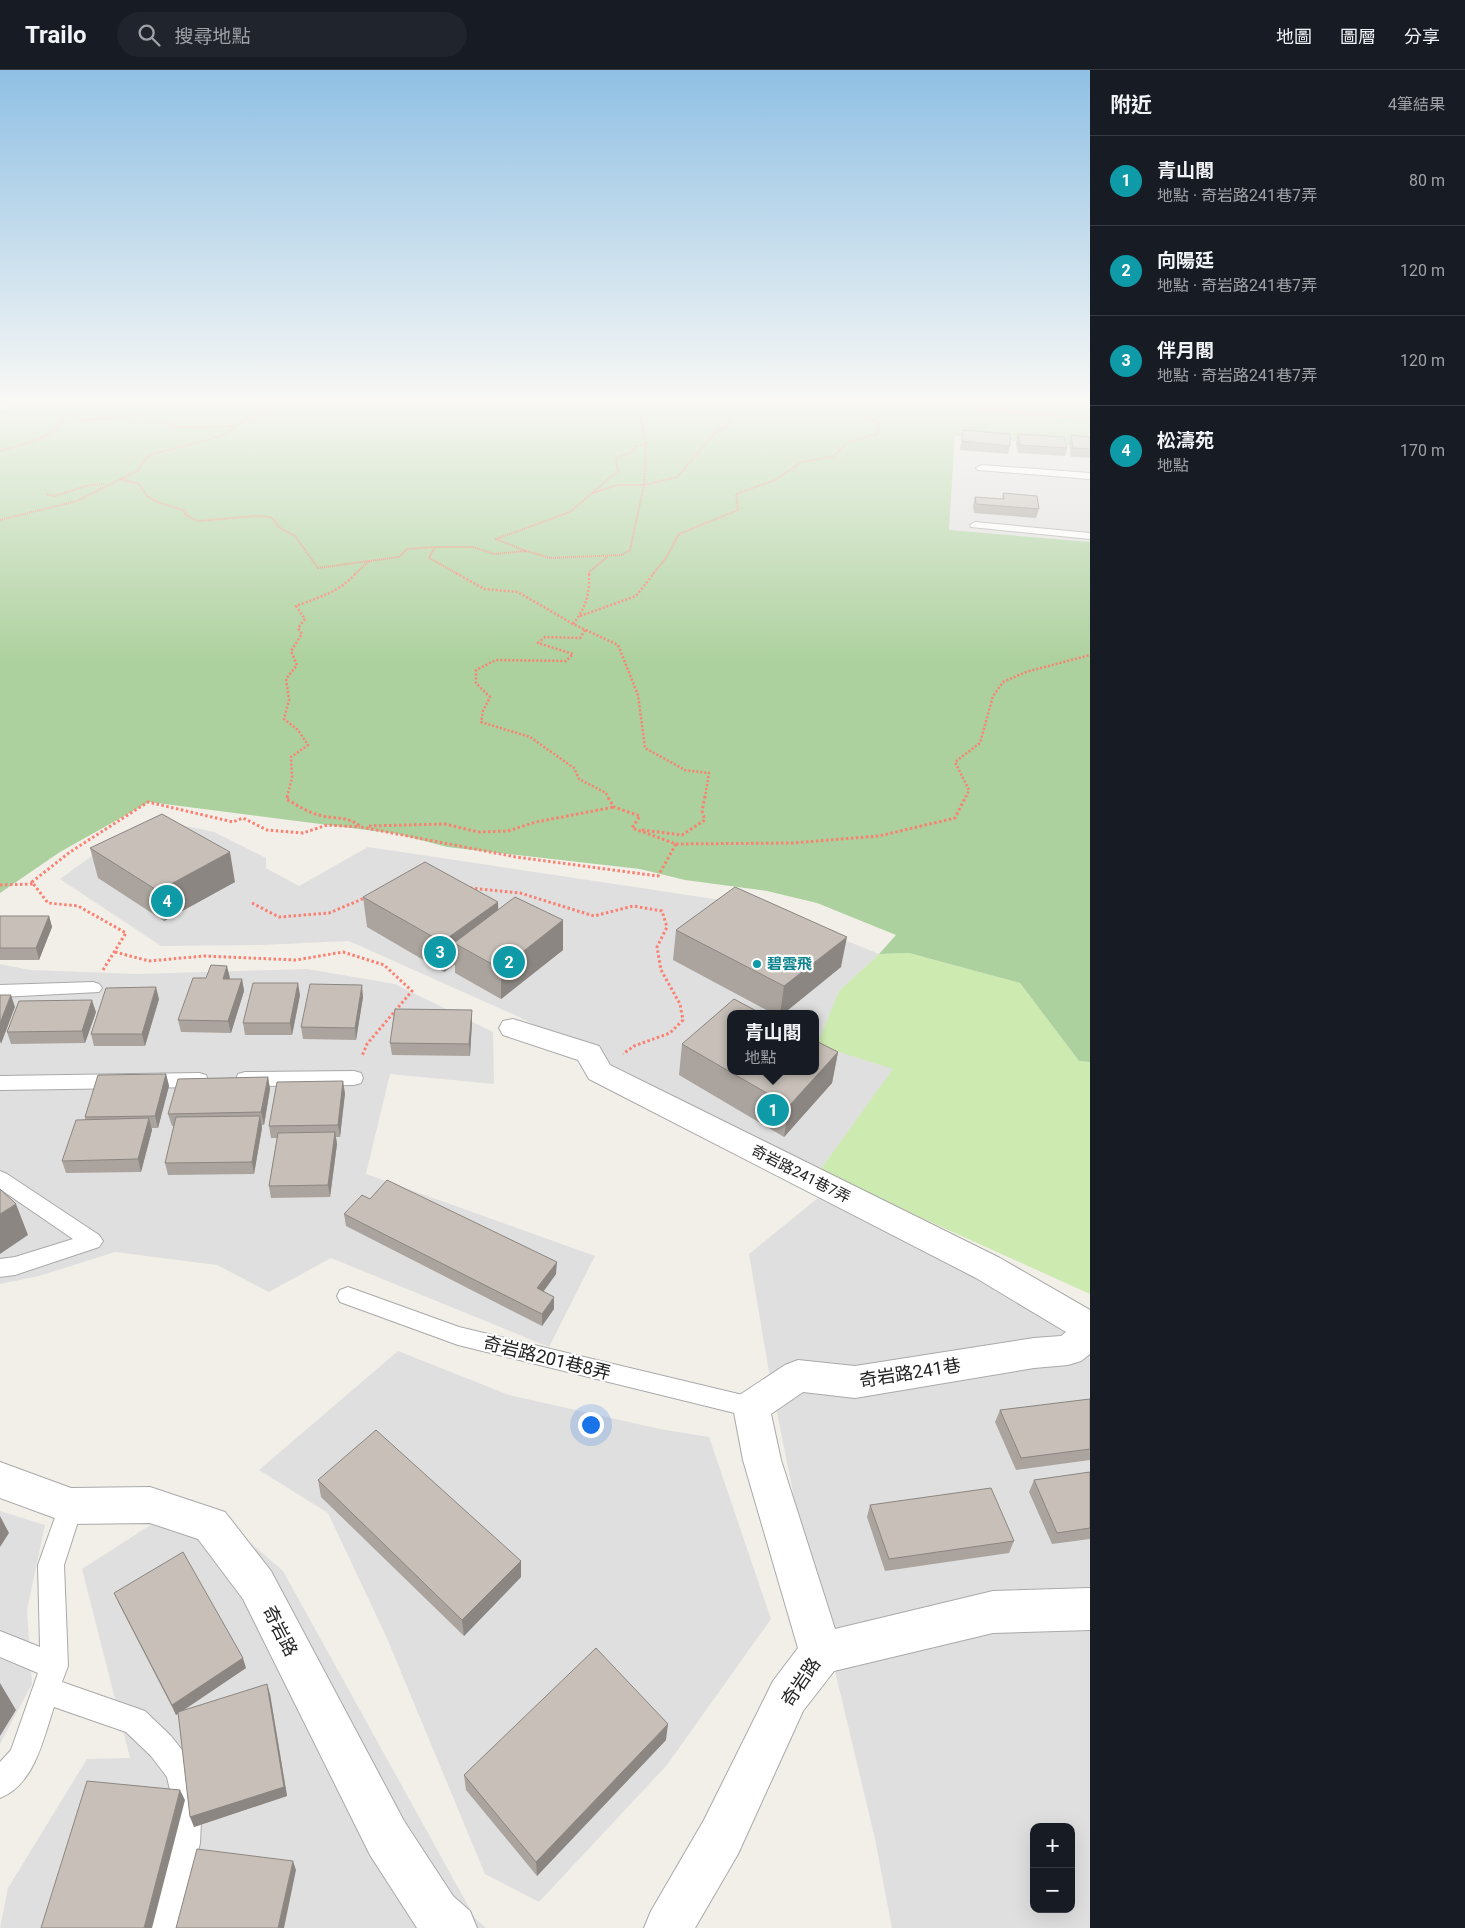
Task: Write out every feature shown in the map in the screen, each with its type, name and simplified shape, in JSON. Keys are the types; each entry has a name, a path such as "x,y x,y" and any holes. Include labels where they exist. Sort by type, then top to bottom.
{"street":[{"name":"奇岩路241巷7弄","path":"512,1028 589,1053 600,1072 988,1268 1090,1328"},
{"name":"奇岩路241巷","path":"750,1407 798,1376 855,1382 1024,1355 1068,1350 1090,1334"},
{"path":"750,1407 762,1460 821,1653"},
{"name":"奇岩路","path":"0,1480 71,1506 150,1505 211,1525 257,1586 387,1838 436,1913 453,1928"},
{"name":"奇岩路","path":"668,1928 721,1837 788,1696 821,1653 993,1612 1090,1609"}],"lane":[{"path":"975,525 1090,536"},
{"path":"0,991 93,988"},
{"path":"0,1083 354,1078"},
{"path":"0,1179 92,1241 15,1266 0,1268"},
{"name":"奇岩路201巷8弄","path":"348,1296 458,1336 750,1407"},
{"path":"0,1784 22,1758 50,1678 51,1565 71,1506"},
{"path":"0,1644 50,1678 136,1721 161,1746 180,1770 186,1799 185,1843 164,1928"}],"path":[{"path":"47,494 54,496 83,488"},
{"path":"0,520 77,501 101,488"},
{"path":"141,488 144,495 155,502 183,510 186,515 198,521 255,516 271,517 280,528 296,536 318,568 399,557 407,549 472,547 494,554 526,551"},
{"path":"597,488 570,512 496,539 526,551 551,558 622,555 630,550 643,488"},
{"path":"590,493 608,488"},
{"path":"580,616 636,596 666,558 679,534 738,510 736,494 754,488"},
{"path":"435,547 428,558 484,589 518,592 585,630 618,646 638,695 645,748 685,770 709,773 702,811 705,820 682,835 636,829"},
{"path":"574,624 580,616 590,594 589,572 607,556"},
{"path":"369,561 360,567 356,576 340,589 296,606 304,619 298,628 302,634 291,651 297,665 286,679 290,701 288,712 284,719 298,730 308,745 291,757 293,780 291,791 286,799 304,811 310,811 317,815 354,819 361,827 516,857 658,876 676,844"},
{"path":"585,630 580,638 545,637 538,643 573,654 566,661 496,660 476,670 476,683 490,697 483,711 481,722 530,736 574,768 579,779 606,793 614,807"},
{"path":"93,988 126,933 78,906 48,903 32,882 70,852 148,802 233,822 244,818 268,830 302,833 327,825 361,827 445,824 478,832 508,831 536,822 614,807 640,816 632,828 676,844 792,842 879,836 955,818 969,790 955,762 980,743 993,696 1003,682 1026,672 1090,655"},
{"path":"0,885 34,884"},
{"path":"462,887 520,893 594,916 633,906 662,911 667,927 657,947 660,970 680,1004 683,1020 670,1033 634,1046 600,1072"},
{"path":"252,903 279,917 329,914 371,895"},
{"path":"115,952 149,962 204,956 296,960 343,952 384,965 412,991 367,1044 354,1078"}],"shaded area":[{"path":"952,488 1090,488 1090,542 949,531"},
{"path":"171,823 214,832 266,858 266,868 299,886 368,847 761,906 879,954 839,991 894,1069 820,1170 517,1016 349,941 261,945 161,946 60,879 107,845"},
{"path":"0,964 30,970 137,974 307,969 395,984 493,1032 494,1084 390,1074 366,1174 595,1256 549,1347 331,1258 269,1292 217,1265 115,1252 39,1276 0,1284"},
{"path":"824,1193 1090,1321 1090,1928 892,1928 875,1839 796,1507 770,1378 749,1254"},
{"path":"398,1351 509,1395 660,1429 709,1437 771,1619 667,1765 539,1902 485,1874 386,1636 328,1513 259,1470"},
{"path":"191,1499 215,1512 283,1571 475,1918 486,1928 0,1928 8,1888 87,1759 130,1758 82,1569"},
{"path":"0,1511 45,1525 27,1610 32,1684 0,1744"}],"green space":[{"path":"0,488 952,488 949,530 1090,542 1090,1062 1079,1061 1020,983 909,953 879,954 896,935 817,903 767,891 685,880 640,869 447,847 398,834 149,802 60,852 0,893"},
{"path":"909,953 1020,983 1079,1061 1090,1062 1090,1294 844,1183 820,1170 893,1069 819,1046 819,1040 839,991 879,954"}],"building":[{"path":"1003,493 1037,496 1039,509 976,504 975,497 1004,499"},
{"path":"162,814 230,852 158,891 90,848"},
{"path":"425,862 498,902 442,942 363,897"},
{"path":"735,887 847,937 784,986 676,930"},
{"path":"515,897 563,920 501,969 454,943"},
{"path":"0,916 49,916 36,948 0,948"},
{"path":"211,965 227,966 223,979 242,979 228,1021 178,1020 193,978 206,978"},
{"path":"253,983 298,983 290,1023 243,1023"},
{"path":"310,984 362,985 355,1028 301,1027"},
{"path":"156,987 142,1034 91,1034 106,988"},
{"path":"0,995 11,995 0,1023"},
{"path":"734,999 755,1010 727,1010 727,1070 682,1044"},
{"path":"92,1000 82,1031 7,1032 19,1001"},
{"path":"395,1009 472,1010 469,1044 390,1043"},
{"path":"819,1042 838,1052 819,1073"},
{"path":"166,1074 155,1116 85,1117 98,1075"},
{"path":"736,1075 817,1075 789,1106"},
{"path":"268,1077 261,1112 168,1114 178,1079"},
{"path":"343,1081 338,1125 269,1126 277,1082"},
{"path":"260,1116 252,1162 165,1163 176,1117"},
{"path":"149,1118 138,1159 62,1161 76,1120"},
{"path":"335,1132 328,1185 269,1186 278,1133"},
{"path":"387,1180 557,1262 537,1288 554,1297 542,1314 344,1214 362,1195 370,1199"},
{"path":"0,1189 16,1204 0,1214"},
{"path":"1090,1399 1090,1449 1021,1458 1000,1410"},
{"path":"376,1430 521,1561 462,1620 318,1480"},
{"path":"1090,1472 1090,1528 1057,1533 1034,1480"},
{"path":"991,1488 1014,1541 889,1559 870,1505"},
{"path":"183,1552 243,1658 172,1705 114,1593"},
{"path":"596,1648 668,1724 536,1862 464,1775"},
{"path":"267,1684 284,1787 190,1817 178,1712"},
{"path":"87,1781 180,1790 144,1928 41,1928"},
{"path":"197,1849 293,1861 278,1928 176,1928"}],"place":[{"name":"松濤苑","path":"167,901"},
{"name":"伴月閣","path":"440,952"},
{"name":"向陽廷","path":"509,962"},
{"name":"碧雲飛","path":"757,964"},
{"name":"青山閣","path":"773,1110"}]}
